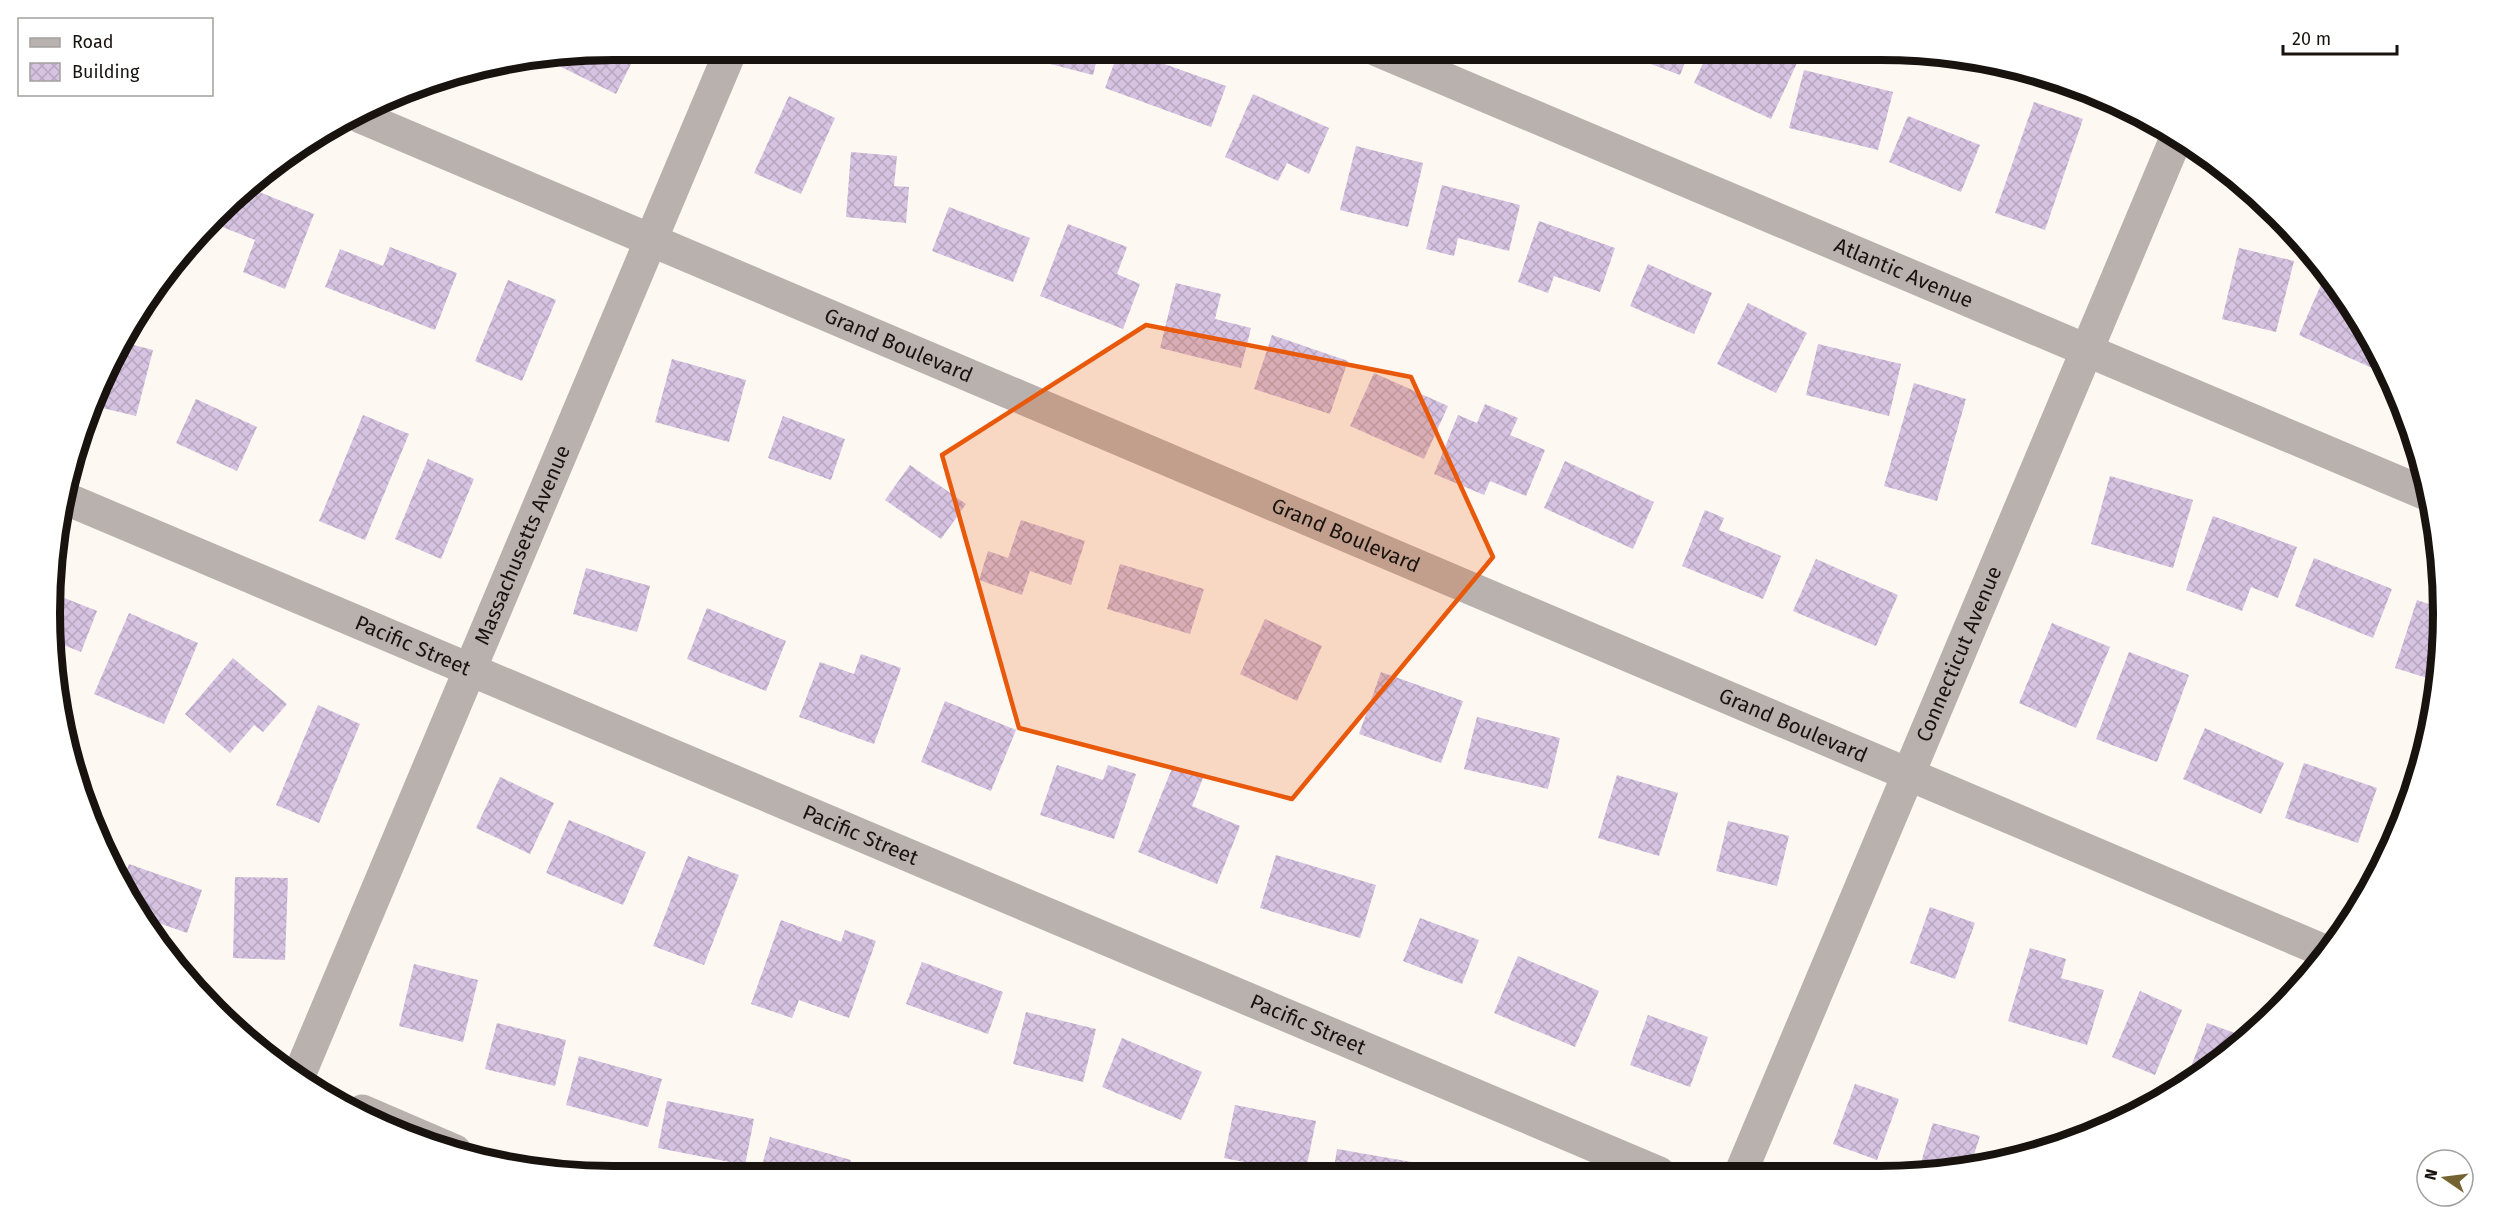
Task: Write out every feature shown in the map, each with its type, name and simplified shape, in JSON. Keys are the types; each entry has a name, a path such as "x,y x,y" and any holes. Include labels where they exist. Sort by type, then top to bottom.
{"street":[{"name":"Massachusetts Avenue","path":"301,1070 727,60"},
{"name":"Atlantic Avenue","path":"1401,60 2419,491"},
{"name":"Grand Boulevard","path":"365,119 2320,949"},
{"name":"Connecticut Avenue","path":"1744,1166 2173,145"},
{"name":"Pacific Street","path":"72,501 1642,1166"}],"highlighted area":[{"path":"1146,325 1411,377 1493,557 1292,799 1019,728 942,455"}],"building":[{"path":"633,60 616,94 554,64"},
{"path":"1035,60 1097,60 1093,75"},
{"path":"1115,60 1153,60 1226,86 1211,127 1105,88"},
{"path":"1643,60 1686,60 1680,75"},
{"path":"1704,60 1790,60 1797,63 1771,119 1694,83"},
{"path":"1804,70 1893,92 1878,150 1789,128"},
{"path":"1253,94 1329,128 1309,174 1287,163 1278,181 1225,157"},
{"path":"789,96 835,118 801,194 754,173"},
{"path":"2034,102 2083,119 2045,230 1995,213"},
{"path":"1908,116 1980,145 1961,192 1889,162"},
{"path":"1356,146 1423,163 1408,227 1340,210"},
{"path":"851,152 897,156 894,186 909,187 906,223 846,217"},
{"path":"1442,185 1520,205 1509,251 1458,238 1454,256 1426,249"},
{"path":"256,191 314,214 285,289 243,272 255,240 219,225"},
{"path":"949,207 1030,238 1013,282 932,251"},
{"path":"1539,221 1615,248 1600,292 1554,276 1548,293 1518,282"},
{"path":"1068,224 1127,247 1117,274 1140,284 1123,329 1040,296"},
{"path":"390,247 457,273 435,330 325,287 340,249 383,266"},
{"path":"2239,248 2294,261 2276,332 2222,319"},
{"path":"1648,264 1712,293 1694,334 1630,306"},
{"path":"508,280 556,300 522,381 475,361"},
{"path":"2323,281 2374,364 2372,368 2299,335"},
{"path":"1176,283 1221,294 1215,319 1251,328 1241,368 1160,348"},
{"path":"1748,303 1807,333 1776,393 1717,364"},
{"path":"1272,335 1348,361 1330,414 1254,389"},
{"path":"130,344 153,350 136,416 100,407"},
{"path":"1818,344 1901,364 1889,416 1806,395"},
{"path":"672,359 746,380 729,442 655,422"},
{"path":"1374,373 1448,406 1424,459 1350,426"},
{"path":"1914,383 1966,399 1937,501 1884,486"},
{"path":"196,399 257,427 237,471 176,443"},
{"path":"1485,404 1518,418 1510,435 1545,450 1526,496 1490,481 1484,495 1434,474 1458,415 1477,423"},
{"path":"363,415 409,434 365,540 319,521"},
{"path":"783,416 845,439 831,480 768,458"},
{"path":"428,459 474,479 441,559 395,539"},
{"path":"1565,461 1654,502 1633,549 1544,508"},
{"path":"910,465 966,504 941,539 885,500"},
{"path":"2110,476 2193,500 2173,568 2091,544"},
{"path":"1705,510 1724,518 1719,530 1781,556 1763,599 1682,566"},
{"path":"2213,516 2297,547 2278,598 2251,587 2242,611 2186,590"},
{"path":"1021,520 1085,541 1071,585 1030,571 1022,595 979,580 988,551 1008,558"},
{"path":"2314,558 2392,589 2373,638 2295,606"},
{"path":"1816,559 1898,595 1876,646 1793,611"},
{"path":"1120,564 1204,589 1190,634 1107,609"},
{"path":"586,568 650,586 637,632 573,614"},
{"path":"60,596 97,611 81,652 61,644"},
{"path":"2417,600 2433,605 2429,678 2395,668"},
{"path":"707,608 786,641 766,691 687,659"},
{"path":"129,613 198,643 164,724 94,694"},
{"path":"1265,619 1322,646 1297,701 1240,674"},
{"path":"2052,623 2110,647 2076,728 2019,703"},
{"path":"2129,652 2189,675 2157,762 2096,739"},
{"path":"861,654 901,668 874,744 799,717 820,662 854,674"},
{"path":"233,658 287,704 263,732 254,725 230,753 185,714"},
{"path":"1381,672 1463,701 1441,763 1359,734"},
{"path":"945,701 1016,730 991,791 921,762"},
{"path":"318,705 360,724 319,823 276,805"},
{"path":"1477,717 1560,738 1548,789 1464,769"},
{"path":"2205,728 2284,763 2261,814 2183,779"},
{"path":"2304,763 2377,788 2358,843 2285,818"},
{"path":"1057,765 1103,780 1108,765 1136,774 1114,839 1040,815"},
{"path":"1173,766 1203,778 1192,806 1240,826 1217,884 1138,852"},
{"path":"1617,775 1678,793 1659,856 1598,838"},
{"path":"500,777 554,803 530,854 476,828"},
{"path":"569,820 646,852 623,905 546,873"},
{"path":"1728,821 1789,836 1777,886 1716,871"},
{"path":"1276,855 1376,885 1360,938 1260,908"},
{"path":"688,856 739,875 704,965 653,946"},
{"path":"129,864 202,890 187,933 154,921 125,874"},
{"path":"235,877 288,878 285,960 233,958"},
{"path":"1930,907 1975,923 1955,979 1910,963"},
{"path":"1420,918 1479,940 1462,984 1403,961"},
{"path":"781,920 841,942 845,930 876,941 849,1018 799,1000 792,1018 751,1004"},
{"path":"2030,948 2066,959 2061,978 2104,990 2087,1045 2008,1021"},
{"path":"1518,956 1599,991 1575,1047 1494,1013"},
{"path":"922,962 1003,992 988,1034 906,1004"},
{"path":"414,964 478,980 463,1042 399,1026"},
{"path":"2140,991 2182,1010 2155,1075 2112,1057"},
{"path":"1026,1012 1096,1029 1083,1082 1013,1064"},
{"path":"1648,1015 1708,1037 1690,1087 1630,1065"},
{"path":"497,1023 566,1040 555,1086 485,1069"},
{"path":"2207,1023 2239,1034 2217,1052 2190,1071"},
{"path":"1122,1038 1202,1072 1181,1120 1102,1087"},
{"path":"579,1056 662,1079 648,1127 566,1105"},
{"path":"1855,1084 1899,1099 1877,1160 1833,1144"},
{"path":"667,1101 754,1119 745,1165 658,1148"},
{"path":"1235,1105 1316,1121 1307,1166 1264,1166 1224,1158"},
{"path":"1933,1123 1980,1136 1973,1157 1920,1165"},
{"path":"770,1137 851,1160 850,1166 762,1166"},
{"path":"1337,1149 1423,1164 1423,1166 1334,1166"}]}
